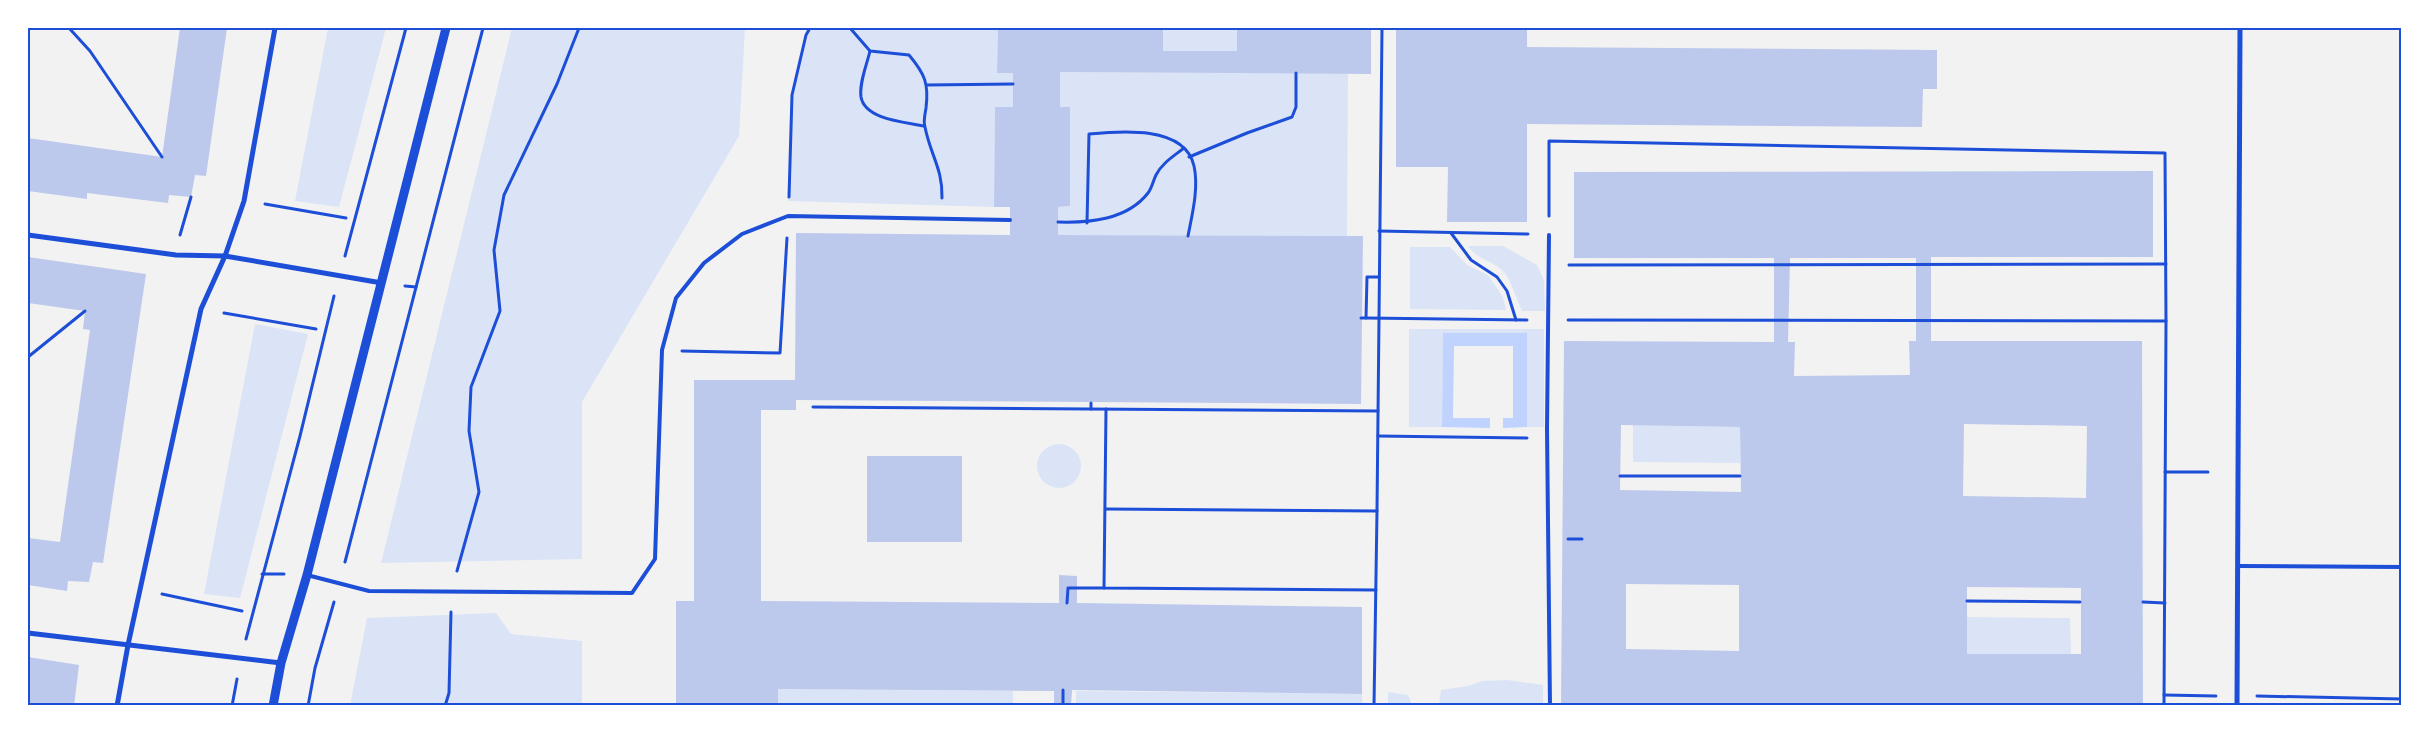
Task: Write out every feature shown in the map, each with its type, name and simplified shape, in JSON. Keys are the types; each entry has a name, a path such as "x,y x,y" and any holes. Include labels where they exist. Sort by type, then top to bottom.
{"street":[{"path":"118,706 128,645 142,589 201,309 225,256 244,201 275,28"},
{"path":"273,706 281,663 307,575 446,28"},
{"path":"2237,706 2240,28"},
{"path":"28,235 176,255 225,256 382,283"},
{"path":"28,633 242,660 281,663"}],"lane":[{"path":"307,575 370,591 451,590 632,593 655,559 662,350 676,298 704,263 742,234 788,216 1010,220"},
{"path":"1549,235 1547,320 1550,706"},
{"path":"2238,566 2402,567"}],"path":[{"path":"69,28 90,51 162,157"},
{"path":"232,706 251,613 300,436 339,277 406,28"},
{"path":"308,706 326,625 340,583 484,28"},
{"path":"445,706 449,693 451,590 480,492 469,431 471,387 500,311 494,250 504,195 558,84 579,28"},
{"path":"662,350 780,353 788,216 792,95 806,35 810,28"},
{"path":"850,28 870,51 909,55 919,67 927,85 924,126 938,165 943,186 941,219"},
{"path":"1374,706 1382,28"},
{"path":"870,51 862,87 861,96 864,104 871,112 880,116 924,126"},
{"path":"1189,157 1292,117 1296,107 1296,73"},
{"path":"927,85 1013,84"},
{"path":"1087,223 1089,134 1138,132 1170,138 1184,148 1194,166 1188,236"},
{"path":"1379,231 1549,235 1550,141 2165,153 2164,706"},
{"path":"1058,222 1087,223 1098,221 1141,201 1150,192 1156,175 1164,164 1184,148"},
{"path":"176,255 182,222 191,198"},
{"path":"244,201 346,218"},
{"path":"1450,232 1470,260 1497,276 1507,291 1516,320"},
{"path":"1548,265 2166,264"},
{"path":"1366,318 1367,277 1379,278"},
{"path":"201,309 316,329"},
{"path":"28,358 85,311"},
{"path":"1361,318 2166,321"},
{"path":"1091,403 1091,410"},
{"path":"813,408 1378,411"},
{"path":"1104,588 1106,409"},
{"path":"1378,436 1548,438"},
{"path":"2165,472 2208,472"},
{"path":"1620,476 1740,476"},
{"path":"1106,509 1377,511"},
{"path":"1568,539 1582,539"},
{"path":"1067,603 1068,588 1376,590"},
{"path":"142,589 242,611"},
{"path":"1967,601 2080,602"},
{"path":"2143,602 2165,603"},
{"path":"1063,690 1063,706"},
{"path":"2164,695 2402,699"}],"shaded area":[{"path":"328,28 386,28 339,207 295,201"},
{"path":"512,28 745,28 739,136 582,402 582,559 381,563"},
{"path":"810,28 998,28 997,73 1013,73 1013,107 995,107 994,207 788,201 792,95 806,35"},
{"path":"1163,28 1237,28 1237,51 1163,51"},
{"path":"1060,72 1348,73 1347,236 1058,235 1058,207 1070,206 1070,108 1060,107"},
{"path":"1468,246 1503,246 1537,265 1544,280 1545,311 1522,311 1503,271 1480,257"},
{"path":"1410,247 1450,247 1467,265 1488,275 1503,297 1506,310 1410,309"},
{"path":"255,324 308,334 240,598 204,594"},
{"path":"1409,329 1544,329 1544,427 1527,427 1527,333 1443,333 1442,427 1409,427"},
{"path":"1633,425 1740,427 1740,463 1633,462"},
{"path":"1055,444 1063,444 1075,450 1081,466 1075,482 1063,488 1055,488 1043,482 1037,470 1037,462 1043,450"},
{"path":"496,613 511,634 582,641 582,705 350,706 367,618"},
{"path":"1967,617 2070,618 2071,655 1967,654"},
{"path":"1507,680 1543,685 1543,705 1439,705 1441,690 1468,686 1482,681"},
{"path":"778,689 1013,691 1013,705 778,706"},
{"path":"1076,691 1362,694 1362,706 1076,706"},
{"path":"1388,692 1408,695 1412,705 1388,705"},
{"path":"1911,703 1911,705 1795,706 1794,704"}],"water":[{"path":"1443,333 1527,333 1527,427 1503,428 1503,418 1513,418 1513,346 1454,346 1453,418 1490,418 1490,428 1442,427"}],"building":[{"path":"180,28 227,28 206,176 195,175 191,197 169,195 168,203 87,193 87,199 28,191 28,138 162,157"},
{"path":"998,28 1163,28 1163,51 1237,51 1237,28 1371,28 1371,74 1060,72 1060,107 1070,107 1070,206 1058,207 1058,235 1363,236 1361,404 796,400 796,410 761,410 761,601 1059,603 1059,575 1077,576 1077,603 1362,607 1362,694 1072,690 1071,706 1054,706 1054,691 778,689 778,706 676,706 676,601 694,601 694,380 795,380 796,233 1010,235 1010,207 994,207 995,107 1013,107 1013,73 997,73"},
{"path":"1396,28 1527,28 1527,47 1937,50 1937,89 1923,89 1922,127 1527,124 1527,222 1447,222 1448,167 1396,167"},
{"path":"2153,171 2153,257 1931,257 1931,341 2142,341 2143,706 1911,706 1911,703 1561,706 1564,341 1774,342 1774,258 1574,258 1574,172","holes":["1790,258 1916,258 1916,341 1909,341 1910,375 1794,376 1795,342 1788,342","1964,424 2087,426 2086,498 1963,496","1621,425 1740,427 1741,492 1620,490","1626,584 1739,585 1739,651 1626,649","1967,587 2081,588 2081,654 1967,654"]},
{"path":"28,257 146,274 103,563 93,562 89,582 68,581 67,591 28,585 28,538 60,542 90,330 83,329 85,311 28,303"},
{"path":"867,456 962,456 962,542 867,542"},
{"path":"28,657 79,665 74,706 28,706"}]}
